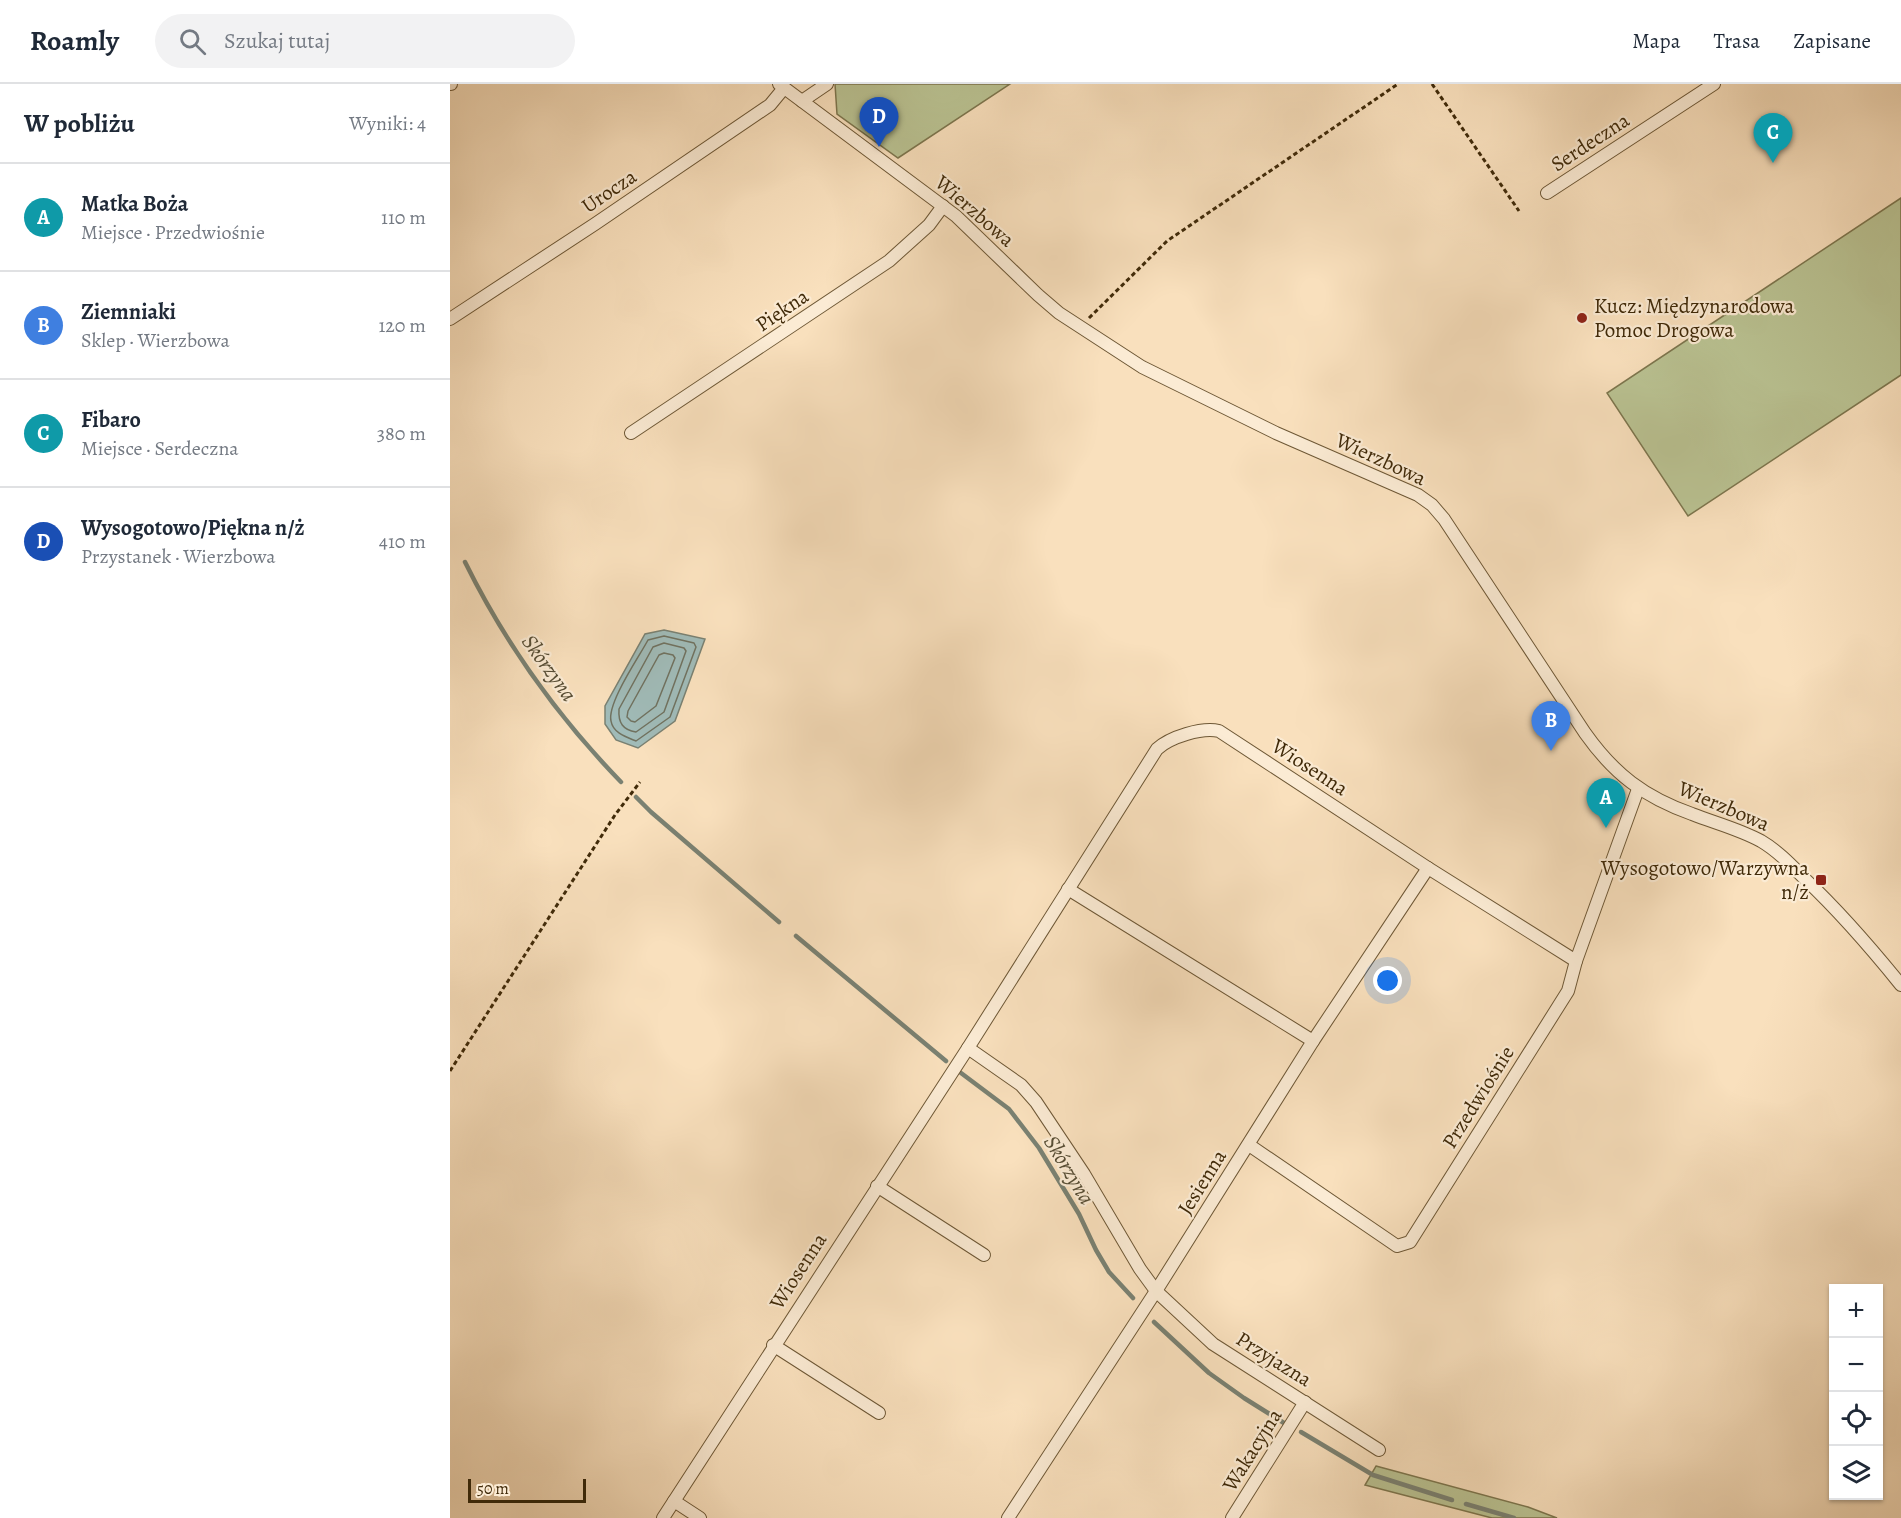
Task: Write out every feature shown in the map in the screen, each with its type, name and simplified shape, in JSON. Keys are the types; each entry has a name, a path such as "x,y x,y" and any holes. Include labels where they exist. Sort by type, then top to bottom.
{"street":[{"path":"802,101 827,84"},
{"name":"Serdeczna","path":"1547,193 1714,84"},
{"name":"Wierzbowa","path":"781,86 943,206 1059,314 1142,367 1276,433 1408,490 1432,506 1444,519 1590,741 1617,772 1638,789 1689,813 1734,829 1771,848 1855,928 1901,985"},
{"name":"Urocza","path":"450,319 770,105 781,86"},
{"name":"Piękna","path":"631,433 889,261 929,225 943,206"},
{"name":"Wiosenna","path":"663,1518 773,1345 968,1048 1157,749 1165,742 1208,729 1220,731 1428,868 1576,961"},
{"name":"Przedwiośnie","path":"1249,1145 1397,1246 1410,1242 1568,991 1576,961 1638,789"},
{"name":"Jesienna","path":"1008,1518 1156,1292 1313,1041 1428,868"},
{"path":"1068,889 1313,1041"},
{"path":"968,1048 1021,1085 1036,1102 1084,1174 1156,1292"},
{"path":"877,1186 984,1255"},
{"name":"Przyjazna","path":"1156,1292 1213,1344 1379,1450"},
{"path":"773,1345 879,1413"},
{"name":"Wakacyjna","path":"1232,1518 1305,1402"},
{"path":"674,1502 700,1518"}],"path":[{"path":"1088,319 1167,241 1398,84"},
{"path":"1432,84 1519,211"},
{"path":"450,1071 615,815 640,782"}],"green space":[{"path":"835,84 1010,84 898,158 837,114"},
{"path":"1901,198 1901,375 1688,516 1607,393"},
{"path":"1376,1466 1528,1507 1557,1518 1492,1518 1365,1485"}],"water":[{"path":"664,630 705,639 675,721 638,748 616,740 605,724 605,706 645,634"}],"waterway":[{"name":"Skórzyna","path":"465,562 498,622 535,678 576,732 621,782"},
{"name":"Skórzyna","path":"636,797 779,922"},
{"name":"Skórzyna","path":"796,936 946,1061"},
{"name":"Skórzyna","path":"961,1073 1009,1109 1039,1148 1079,1214 1109,1272 1133,1298"},
{"name":"Skórzyna","path":"1154,1322 1209,1373 1284,1423"},
{"name":"Skórzyna","path":"1301,1432 1373,1475 1452,1500"},
{"name":"Skórzyna","path":"1466,1504 1514,1518"}],"place":[{"name":"Wysogotowo/Piękna n/ż","path":"879,147"},
{"name":"Fibaro","path":"1773,163"},
{"name":"Kucz: Międzynarodowa Pomoc Drogowa","path":"1582,318"},
{"name":"Ziemniaki","path":"1551,751"},
{"name":"Matka Boża","path":"1606,828"},
{"name":"Wysogotowo/Warzywna n/ż","path":"1821,880"}]}
